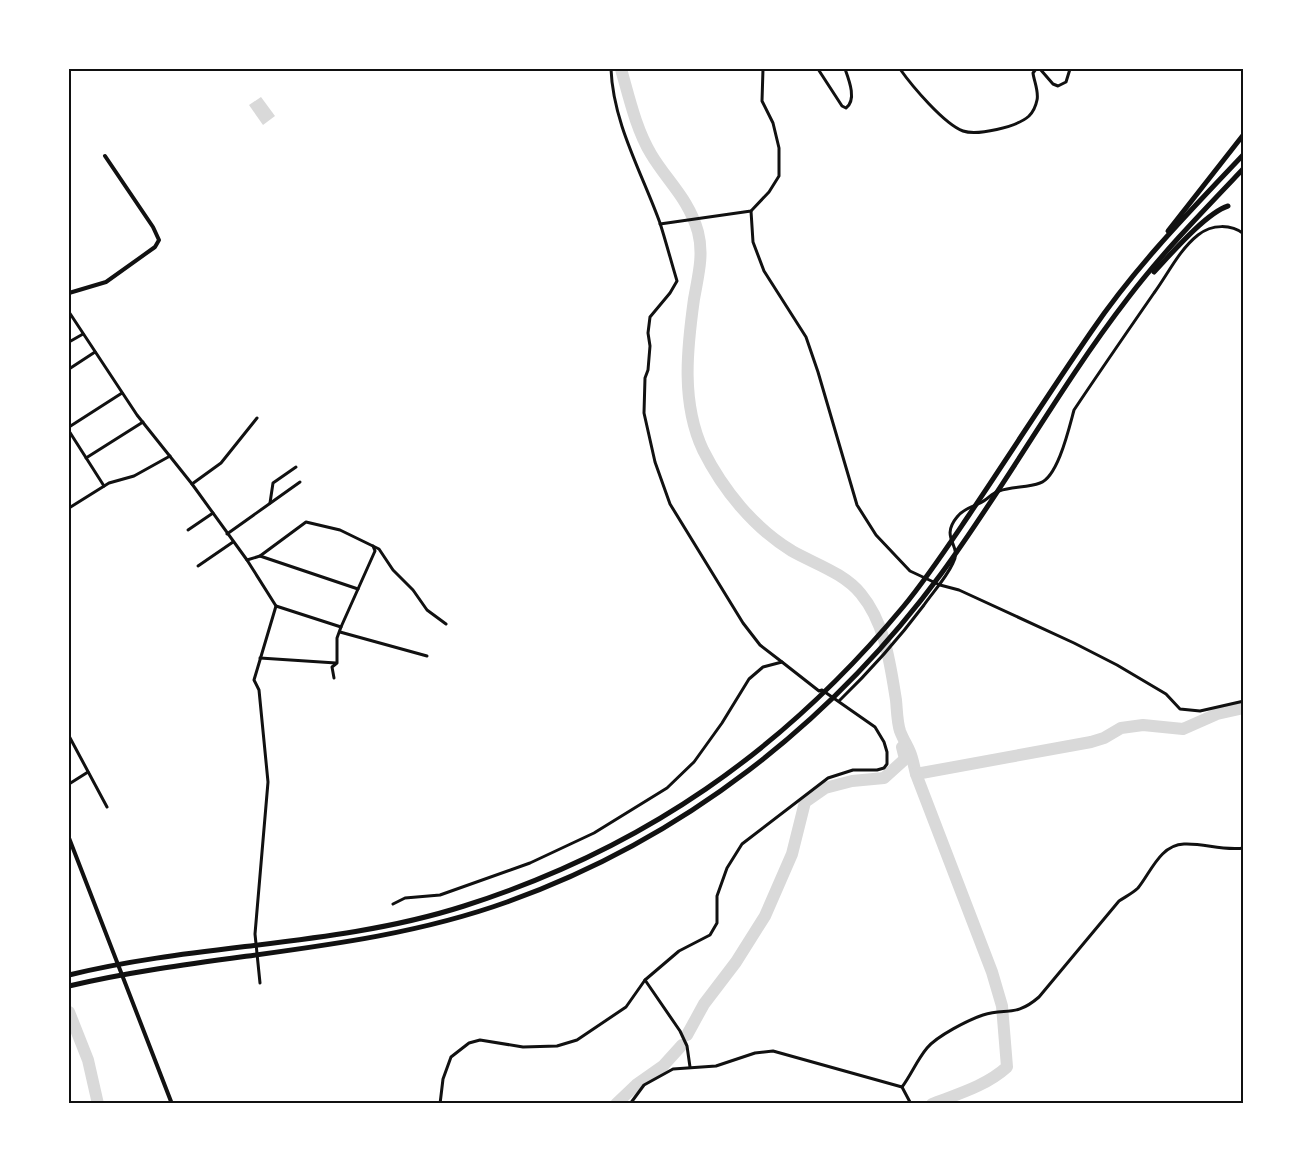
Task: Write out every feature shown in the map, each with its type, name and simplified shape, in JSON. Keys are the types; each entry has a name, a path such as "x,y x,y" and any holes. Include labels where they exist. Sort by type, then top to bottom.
{"highway":[{"path":"69,975 203,952 323,937 384,926 460,908 542,879 587,859 686,804 728,775 797,720 870,645 905,604 960,529 1093,329 1244,134"},
{"path":"1148,258 1244,154"},
{"path":"69,986 140,972 335,945 422,928 506,903 592,867 691,812 734,783 804,726 878,652 913,610 969,534 1073,374 1128,298 1195,220 1244,168"},
{"path":"1128,298 1199,226 1228,206"}],"street":[{"path":"441,1104 441,1090 446,1070 451,1057 461,1047 480,1040 544,1048 577,1040 626,1007 645,980 679,951 710,936 717,923 717,896 728,868 742,844 828,778 853,771 884,768 888,758 884,742 875,727 822,690 819,691 760,645 743,623 670,504 655,462 644,413 645,378 650,346 648,333 650,317 670,293 677,280 660,224 621,120 611,80 611,69"},
{"path":"660,224 751,211 769,192 779,176 779,148 773,123 762,101 763,69"},
{"path":"818,69 842,106 846,108 850,106 852,100 849,81 844,69"},
{"path":"900,69 931,105 954,126 963,131 976,133 1002,128 1030,115 1038,97 1033,73 1038,69 1058,86 1065,82 1070,69"},
{"path":"69,293 106,282 155,247 159,240 153,227 105,156"},
{"path":"751,211 753,242 764,271 806,337 857,505 876,535 910,571 940,585 959,590 1074,642 1166,694 1180,708 1200,711 1244,701"},
{"path":"839,701 879,662 940,585 955,561 955,550 949,533 956,518 965,508 982,502 997,491 1042,483 1051,474 1068,434 1074,410 1179,257 1199,234 1218,226 1235,227 1244,234"},
{"path":"70,315 137,415 192,484 247,560 276,606 341,627"},
{"path":"69,342 83,334"},
{"path":"69,369 95,352"},
{"path":"104,486 69,429 122,393"},
{"path":"192,484 222,463 258,417"},
{"path":"86,458 143,422"},
{"path":"69,508 104,486 134,477 170,456"},
{"path":"270,503 273,483 296,467"},
{"path":"227,534 300,482"},
{"path":"188,530 213,513"},
{"path":"247,560 260,556 306,522 340,531 379,549 393,570 413,590 427,610 446,624"},
{"path":"198,566 233,542"},
{"path":"334,678 332,667 337,663 341,627 375,551 373,546"},
{"path":"260,556 358,589"},
{"path":"260,983 255,934 268,782 258,690 254,680 276,606"},
{"path":"340,632 427,656"},
{"path":"260,658 337,663"},
{"path":"393,904 405,898 440,895 530,863 594,833 667,788 694,762 749,679 763,667 782,662"},
{"path":"69,736 107,807"},
{"path":"69,784 88,772"},
{"path":"69,838 172,1104"},
{"path":"902,1087 928,1048 963,1025 982,1015 1012,1012 1029,1005 1039,997 1119,901 1137,890 1159,857 1172,847 1183,844 1228,850 1244,848"},
{"path":"645,980 680,1031 687,1046 690,1067"},
{"path":"630,1104 644,1085 673,1070 716,1066 755,1053 773,1051 902,1087 911,1104"}],"shaded area":[{"path":"261,97 275,116 263,125 249,105"}],"waterway":[{"path":"621,69 641,134 657,164 689,210 700,241 699,274 689,337 688,376 691,414 703,450 720,479 752,519 778,542 846,580 869,605 885,644 900,731 992,972 1002,1006 1007,1067 981,1084 932,1104"},
{"path":"916,774 1091,742 1104,738 1121,728 1143,725 1183,729 1217,714 1244,708"},
{"path":"687,1035 704,1004 736,962 765,916 792,854 805,802 825,788 852,781 884,778 905,759 902,747"},
{"path":"69,1012 88,1060 98,1104"},
{"path":"616,1104 636,1085 663,1066 682,1045"}]}
